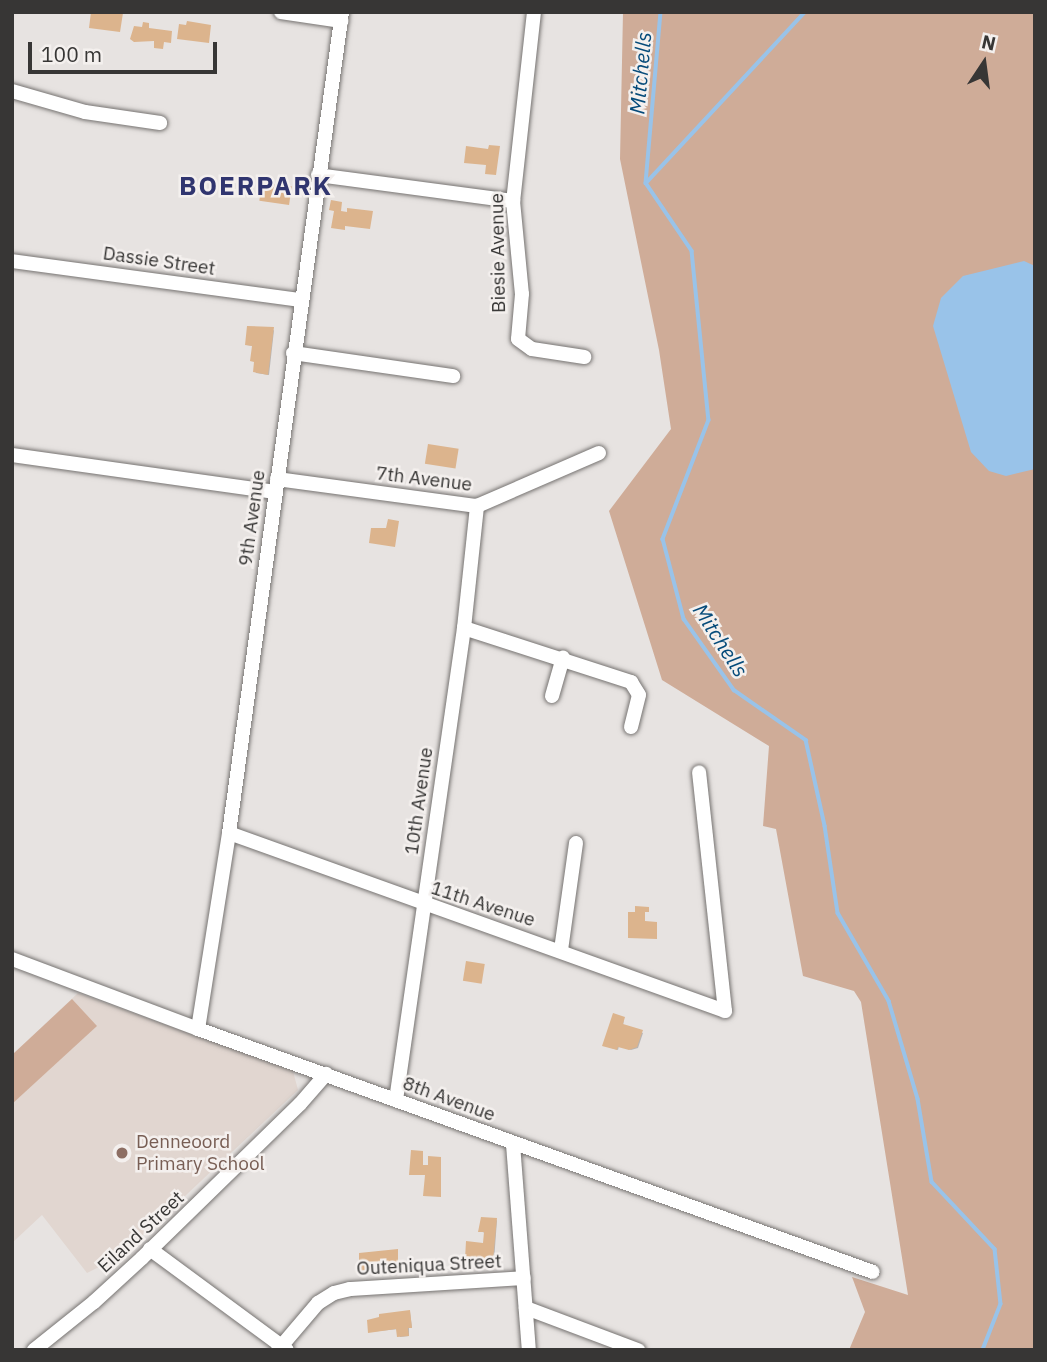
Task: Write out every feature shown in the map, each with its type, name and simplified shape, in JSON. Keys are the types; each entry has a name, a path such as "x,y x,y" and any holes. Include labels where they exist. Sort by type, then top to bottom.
{"street":[{"path":"281,12 341,17"},
{"name":"Biesie Avenue","path":"534,12 513,201 522,294 519,342 532,349 583,357"},
{"name":"9th Avenue","path":"198,1029 229,833 341,17"},
{"path":"12,91 85,112 160,123"},
{"path":"318,175 513,201"},
{"name":"Dassie Street","path":"12,261 301,300"},
{"path":"293,354 453,376"},
{"name":"7th Avenue","path":"12,455 477,506 599,453"},
{"name":"10th Avenue","path":"396,1100 464,628 477,506"},
{"path":"464,628 631,682 639,695 631,727"},
{"path":"552,695 563,658"},
{"name":"11th Avenue","path":"229,833 725,1011 699,772"},
{"path":"561,950 576,843"},
{"name":"8th Avenue","path":"12,960 513,1144 873,1272"},
{"name":"Eiland Street","path":"34,1350 94,1302 300,1104 326,1074"},
{"path":"513,1144 529,1350"},
{"path":"150,1249 282,1348"},
{"name":"Outeniqua Street","path":"282,1348 318,1303 334,1293 360,1288 524,1278"},
{"path":"526,1308 638,1350"}],"shaded area":[{"path":"623,12 1035,12 1035,1350 849,1350 865,1312 852,1277 908,1295 861,1002 854,991 803,976 776,829 763,826 769,746 662,680 609,511 671,429 659,350 620,159"},
{"name":"Denneoord Primary School","path":"78,993 293,1071 298,1090 121,1256 87,1273 42,1215 12,1243 12,1055"},
{"path":"72,999 97,1026 12,1104 12,1055"}],"water":[{"path":"1024,261 1035,266 1035,469 1006,476 989,471 971,452 933,326 941,298 963,276"}],"building":[{"path":"91,12 123,13 120,32 89,28"},
{"path":"187,21 211,25 209,43 177,39 179,24 186,25"},
{"path":"143,22 149,23 149,28 172,31 171,43 164,42 163,49 154,48 154,41 134,42 130,39 134,26 142,27"},
{"path":"489,145 500,146 496,175 485,174 486,165 464,163 466,146 488,149"},
{"path":"262,182 292,186 289,205 259,201"},
{"path":"331,200 342,202 341,211 347,212 347,208 373,211 370,229 345,226 345,230 331,228 334,211 329,210"},
{"path":"247,326 274,327 268,375 253,372 254,362 250,361 252,346 245,345"},
{"path":"428,444 459,449 455,469 425,464"},
{"path":"388,519 399,521 395,547 369,543 371,528 386,528"},
{"path":"635,906 649,907 649,912 645,912 645,921 657,922 657,939 628,938 628,912 635,912"},
{"path":"466,961 485,964 482,984 463,981"},
{"path":"613,1013 625,1017 623,1024 643,1030 637,1047 629,1050 618,1047 617,1050 602,1046"},
{"path":"411,1150 423,1151 423,1165 428,1165 428,1156 441,1157 441,1197 423,1196 425,1175 409,1175"},
{"path":"481,1217 497,1218 493,1261 465,1259 466,1241 483,1243 484,1232 478,1232"},
{"path":"398,1249 398,1268 394,1268 394,1272 381,1272 381,1268 359,1271 359,1253"},
{"path":"410,1310 412,1328 408,1328 409,1336 397,1337 396,1329 368,1333 367,1320 379,1317 379,1314"}],"waterway":[{"name":"Mitchells","path":"661,12 646,183 692,251 709,420 663,539 684,619 734,690 806,740 825,826 838,913 889,1001 918,1099 932,1182 995,1249 1001,1304 983,1350"},
{"path":"647,182 805,12"}],"place":[{"name":"Denneoord Primary School","path":"122,1153"}],"district":[{"name":"BOERPARK","path":"256,186"}]}
